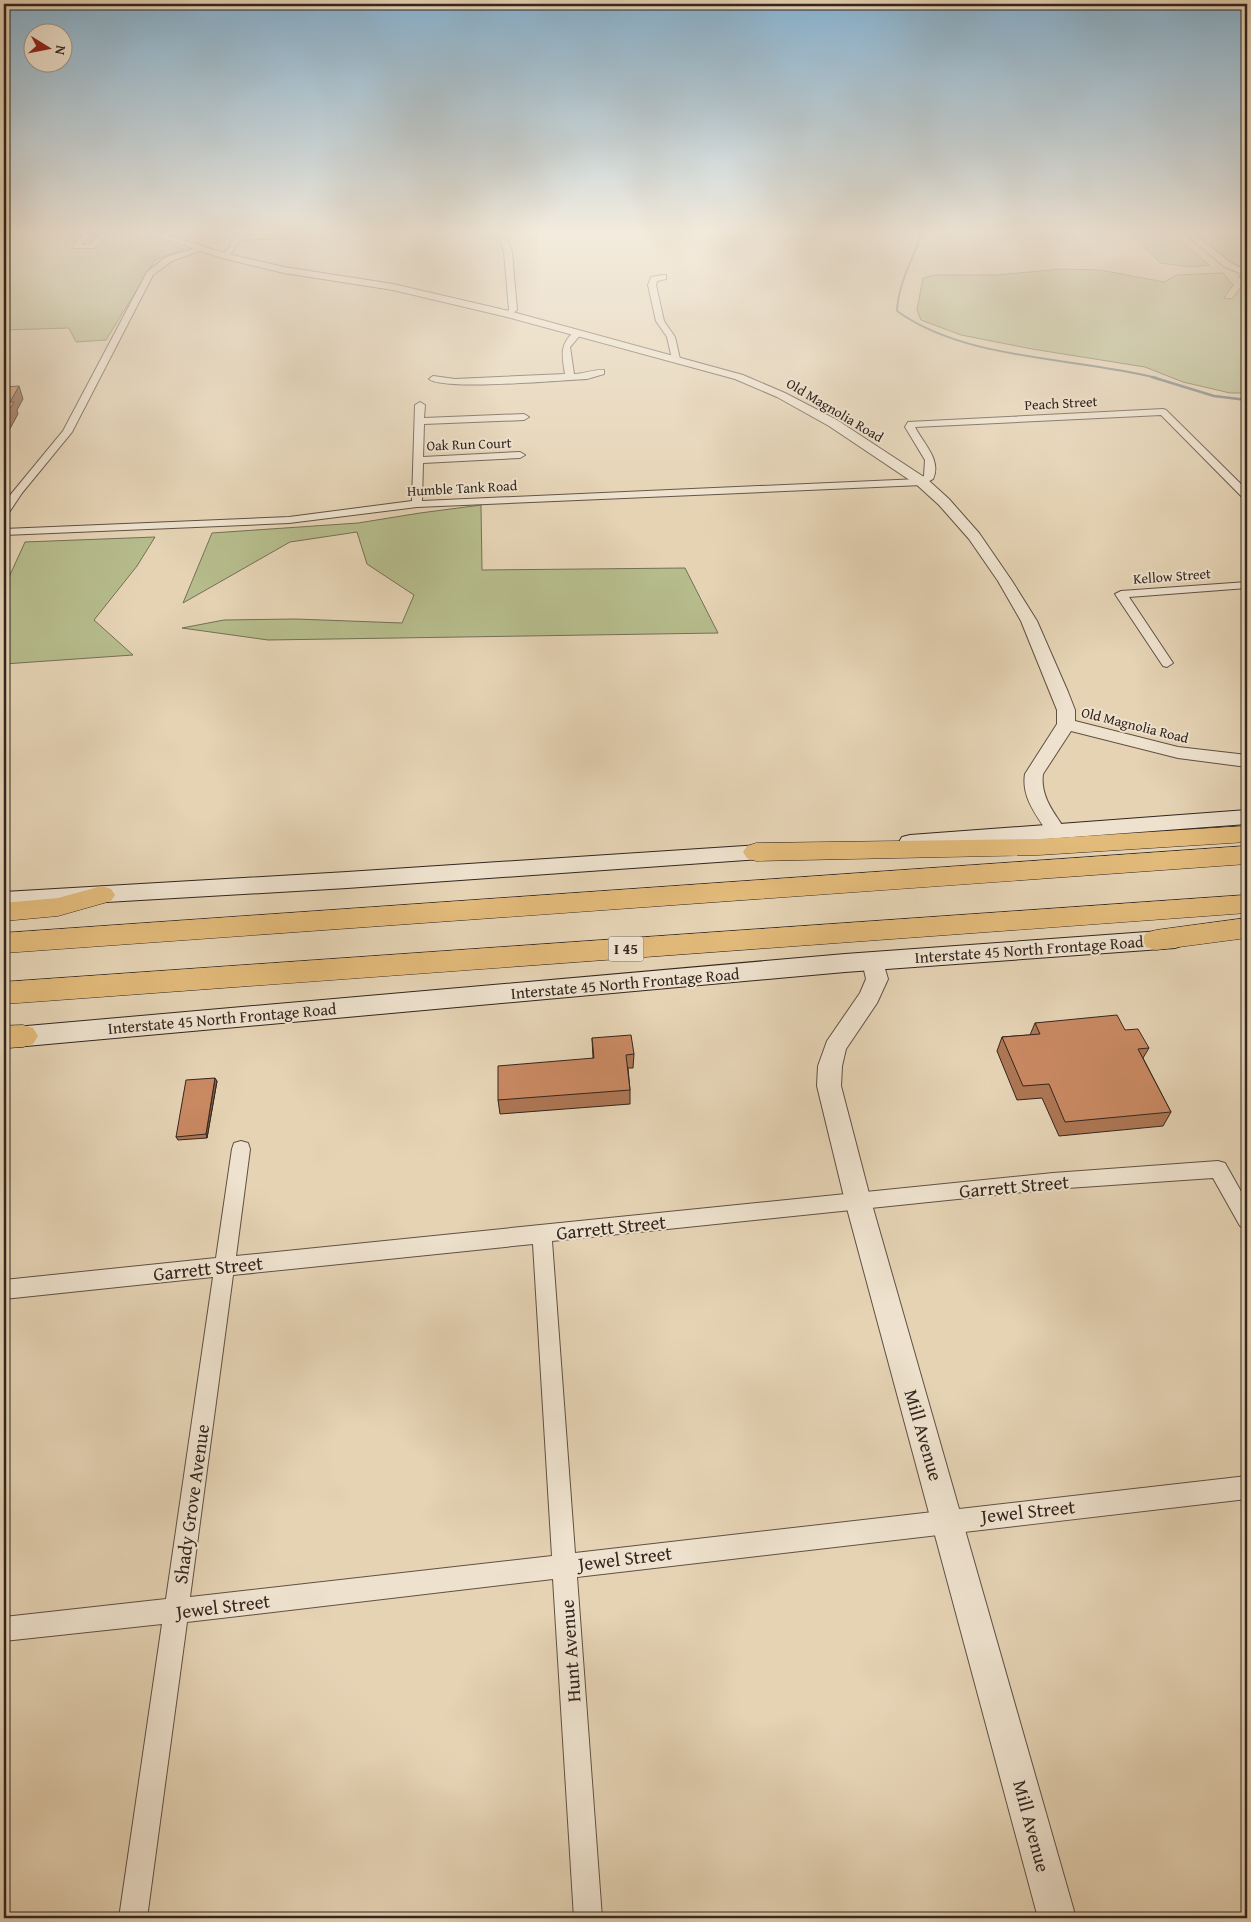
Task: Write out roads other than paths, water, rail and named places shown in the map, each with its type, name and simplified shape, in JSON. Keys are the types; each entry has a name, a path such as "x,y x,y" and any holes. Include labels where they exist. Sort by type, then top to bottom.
{"highway":[{"path":"756,852 1039,847 1247,834"},
{"path":"4,942 1247,855"},
{"path":"4,912 58,907 102,895"},
{"name":"I 45","path":"4,993 1247,904"},
{"path":"1156,940 1247,928"}],"main road":[{"path":"4,900 1057,832 1247,817"},
{"name":"Interstate 45 North Frontage Road","path":"10,1037 873,961 1247,935"}],"street":[{"path":"4,512 17,490 67,432 124,324"},
{"name":"Old Magnolia Road","path":"545,324 739,377 781,395 832,423 922,482 944,502 974,536 1005,581 1029,621 1060,692 1066,710 1066,724 1176,752 1223,760 1247,761"},
{"path":"662,324 671,337 676,359"},
{"path":"570,376 566,345 570,338 578,333"},
{"path":"433,379 450,382 592,375 601,372"},
{"path":"417,504 420,405"},
{"name":"Peach Street","path":"922,482 929,476 930,460 910,424 1162,412 1247,496"},
{"path":"420,421 524,416"},
{"name":"Oak Run Court","path":"419,460 520,455"},
{"name":"Humble Tank Road","path":"4,532 288,520 319,517 365,508 417,504 922,482"},
{"name":"Kellow Street","path":"1167,663 1121,594 1247,585"},
{"path":"1057,832 1032,790 1032,781 1034,774 1066,724"},
{"name":"Mill Avenue","path":"873,961 878,980 869,997 835,1047 830,1066 829,1086 834,1113 1057,1918"},
{"name":"Shady Grove Avenue","path":"133,1918 241,1149"},
{"name":"Garrett Street","path":"4,1289 1053,1181 1218,1169 1247,1220"},
{"name":"Hunt Avenue","path":"542,1234 588,1918"},
{"name":"Jewel Street","path":"4,1629 176,1611 948,1520 1247,1488"}],"waterway":[{"path":"919,324 955,340 988,349 1157,378"},
{"path":"1152,377 1214,396 1247,400"}]}
